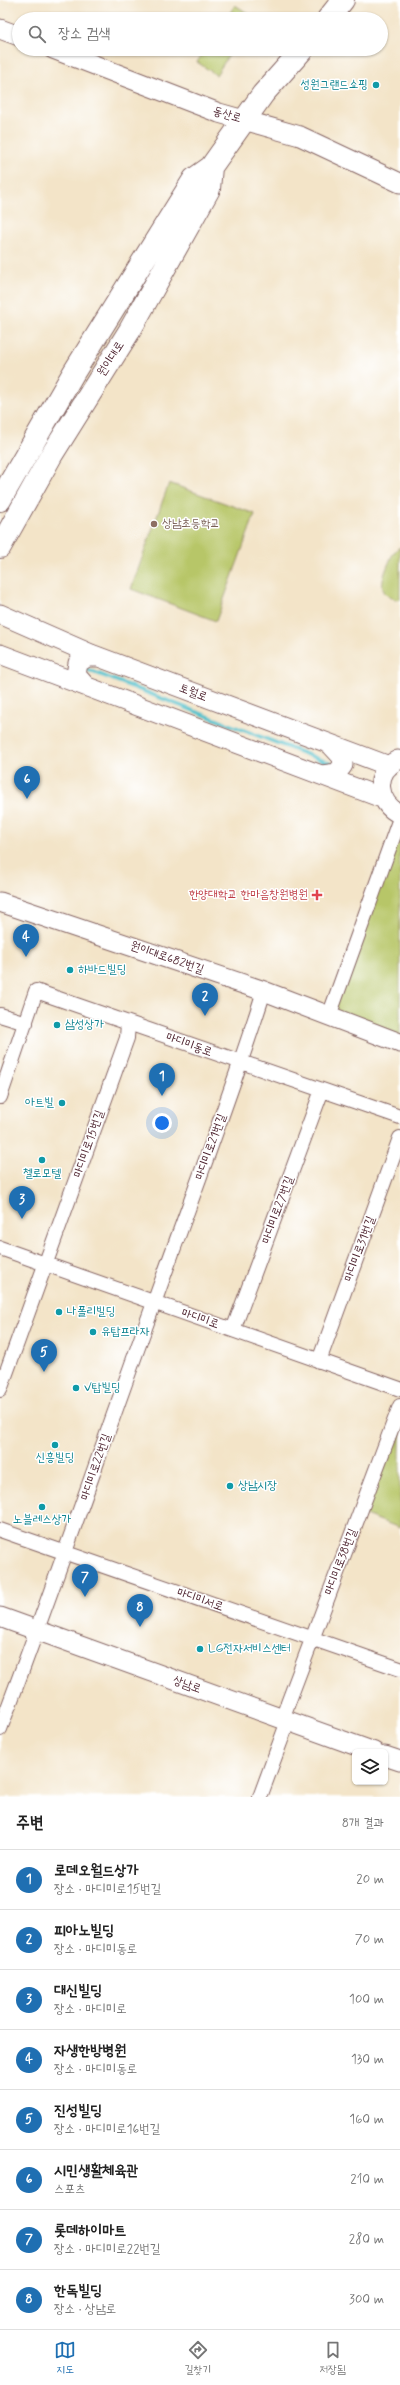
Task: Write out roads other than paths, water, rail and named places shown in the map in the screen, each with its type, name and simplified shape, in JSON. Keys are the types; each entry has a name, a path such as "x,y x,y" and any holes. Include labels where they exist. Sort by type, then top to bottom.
{"main road":[{"path":"334,12 344,0"},
{"name":"원이대로","path":"0,500 31,444 110,318 136,271 194,179 211,167 263,94 297,56"},
{"name":"원이대로","path":"0,547 51,456 130,330 209,189 211,167"}],"street":[{"path":"0,29 12,33"},
{"name":"동산로","path":"71,56 219,113 300,136 400,183"},
{"name":"토월로","path":"0,614 98,657 330,744 395,762"},
{"path":"0,654 84,684 382,798"},
{"path":"84,684 76,675 78,663 87,657 98,657"},
{"path":"322,775 337,773 343,765 342,758 330,744"},
{"path":"395,762 381,777 380,787 382,798 392,811 400,814"},
{"path":"329,1016 400,818"},
{"name":"원이대로682번길","path":"0,902 264,991 400,1043"},
{"name":"마디미로21번길","path":"154,1302 241,1064 264,991"},
{"name":"마디미동로","path":"26,1023 36,992 128,1023 241,1064 400,1117"},
{"path":"0,1015 26,1023 0,1097"},
{"name":"마디미로15번길","path":"0,1390 47,1265 127,1038 128,1023"},
{"name":"마디미로27번길","path":"233,1330 322,1090"},
{"name":"마디미로31번길","path":"319,1361 400,1138"},
{"name":"마디미로","path":"0,1248 400,1389"},
{"name":"마디미로22번길","path":"0,1729 38,1631 154,1302"},
{"name":"마디미로38번길","path":"260,1797 313,1638 400,1406"},
{"name":"마디미서로","path":"0,1530 65,1554 313,1638 400,1670"},
{"name":"상남로","path":"0,1617 366,1749"},
{"path":"388,1757 400,1761"}],"waterway":[{"path":"86,669 334,765"}],"place":[{"name":"성원그랜드쇼핑","path":"376,85"},
{"name":"상남초등학교","path":"154,524"},
{"name":"시민생활체육관","path":"27,799"},
{"name":"한양대학교 한마음창원병원","path":"317,895"},
{"name":"자생한방병원","path":"26,957"},
{"name":"하바드빌딩","path":"70,970"},
{"name":"피아노빌딩","path":"205,1016"},
{"name":"삼성상가","path":"57,1025"},
{"name":"로데오월드상가","path":"162,1096"},
{"name":"아트빌","path":"62,1103"},
{"name":"첼로모텔","path":"42,1160"},
{"name":"대신빌딩","path":"22,1219"},
{"name":"나폴리빌딩","path":"59,1312"},
{"name":"유탑프라자","path":"93,1332"},
{"name":"진성빌딩","path":"44,1372"},
{"name":"V탑빌딩","path":"76,1388"},
{"name":"신흥빌딩","path":"55,1445"},
{"name":"상남시장","path":"230,1486"},
{"name":"노블레스상가","path":"42,1507"},
{"name":"롯데하이마트","path":"85,1597"},
{"name":"한독빌딩","path":"140,1627"},
{"name":"LG전자서비스센터","path":"200,1649"}]}
